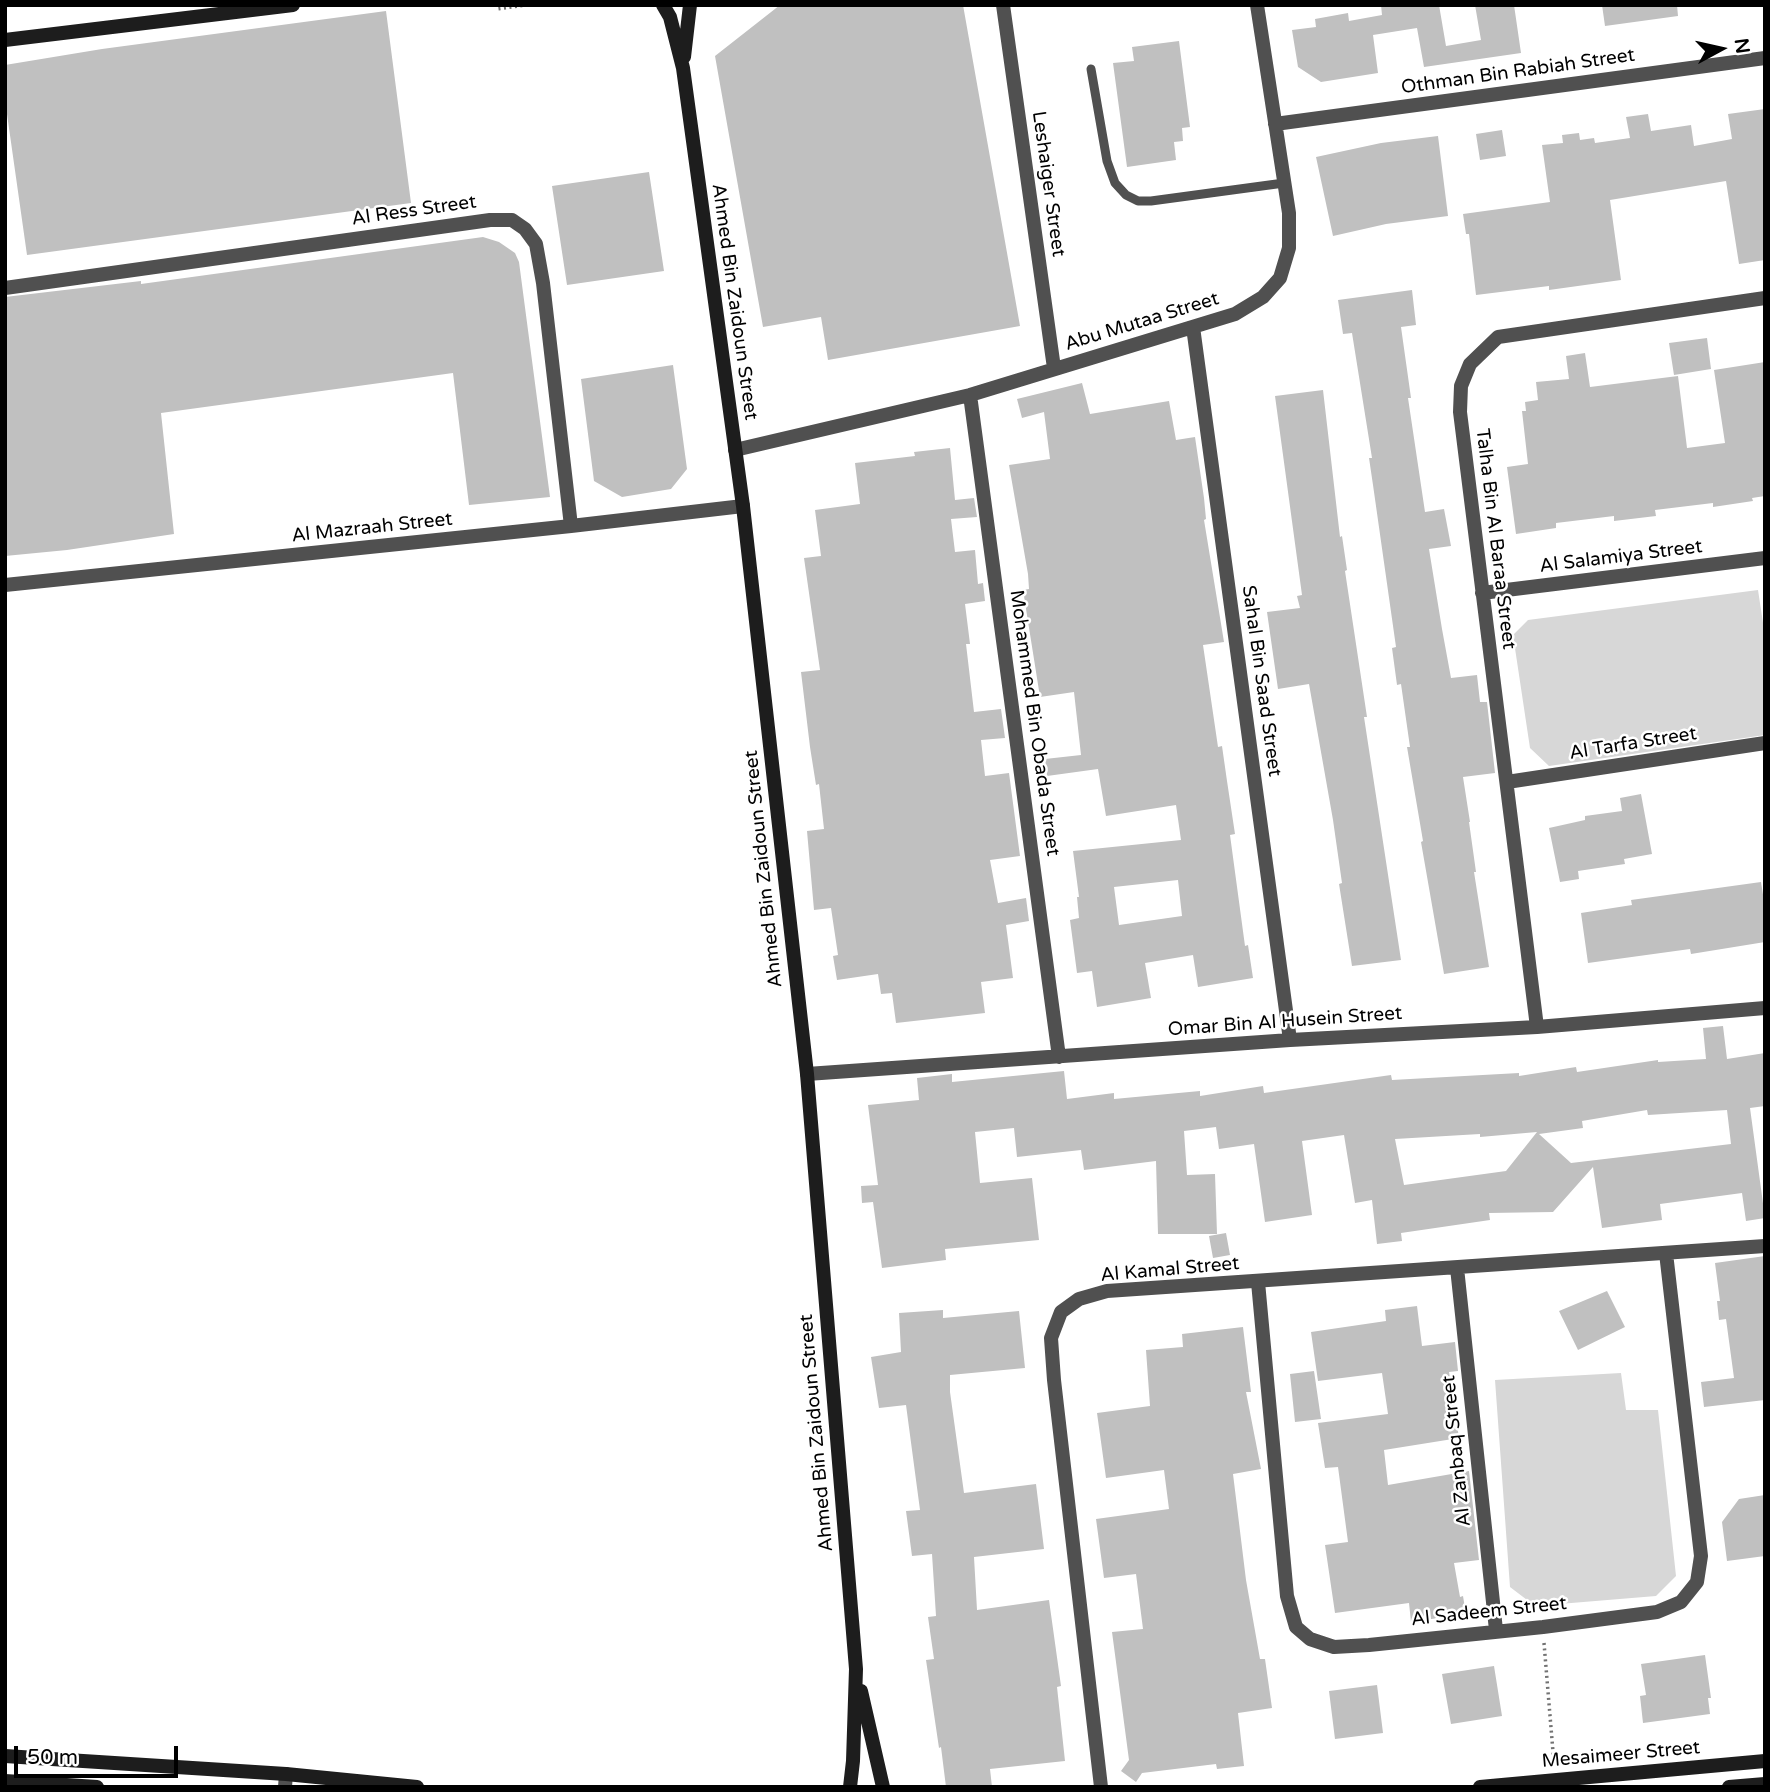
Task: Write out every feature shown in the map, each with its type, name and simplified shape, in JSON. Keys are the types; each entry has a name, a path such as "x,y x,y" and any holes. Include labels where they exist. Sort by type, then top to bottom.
{"street":[{"path":"5,40 293,5"},
{"name":"Ahmed Bin Zaidoun Street","path":"663,5 670,17 683,68 736,450 807,1074 856,1669 850,1787"},
{"name":"Ahmed Bin Zaidoun Street","path":"683,68 690,5"},
{"name":"Leshaiger Street","path":"1003,5 1054,368"},
{"name":"Abu Mutaa Street","path":"736,450 970,395 1235,314 1264,297 1280,278 1289,248 1289,213 1256,5"},
{"name":"Othman Bin Rabiah Street","path":"1275,124 1765,58"},
{"name":"Al Ress Street","path":"5,288 489,220 512,220 525,229 536,244 544,283 572,526"},
{"name":"Talha Bin Al Baraa Street","path":"1537,1027 1460,412 1461,386 1469,364 1498,337 1765,298"},
{"name":"Sahal Bin Saad Street","path":"1193,327 1290,1040"},
{"name":"Mohammed Bin Obada Street","path":"970,395 1059,1057"},
{"name":"Al Mazraah Street","path":"5,584 743,506"},
{"name":"Al Salamiya Street","path":"1482,593 1765,558"},
{"name":"Al Tarfa Street","path":"1507,782 1765,743"},
{"name":"Omar Bin Al Husein Street","path":"807,1074 1290,1040 1537,1027 1765,1008"},
{"name":"Al Kamal Street","path":"1101,1787 1051,1338 1061,1312 1079,1299 1107,1291 1765,1246"},
{"name":"Al Sadeem Street","path":"1258,1282 1287,1596 1296,1627 1310,1639 1334,1647 1543,1627 1657,1612 1681,1602 1697,1582 1701,1556 1666,1253"},
{"name":"Al Zanbaq Street","path":"1457,1268 1496,1630"},
{"name":"Ahmed Bin Zaidoun Street","path":"856,1669 883,1787"},
{"path":"5,1756 285,1781 417,1787"},
{"name":"Mesaimeer Street","path":"1480,1787 1765,1762"},
{"path":"5,1781 97,1787"},
{"path":"1729,1787 1765,1784"}],"lane":[{"path":"1091,69 1107,162 1115,183 1126,195 1138,201 1151,201 1284,183"}],"path":[{"path":"497,5 497,9 525,6"},
{"path":"1543,1627 1547,1783"}],"shaded area":[{"path":"1758,590 1765,636 1765,735 1549,766 1530,748 1513,635 1528,620"},
{"path":"1621,1373 1626,1410 1658,1410 1676,1576 1656,1596 1535,1606 1510,1587 1495,1380"}],"building":[{"path":"780,5 963,5 1020,326 828,360 821,317 763,327 715,56"},
{"path":"1381,5 1439,5 1446,46 1481,40 1475,5 1514,5 1521,53 1424,67 1417,28 1373,35 1378,73 1321,82 1298,67 1292,30 1316,27 1315,19 1348,13 1349,21 1382,15"},
{"path":"1602,5 1677,5 1678,16 1605,26"},
{"path":"386,11 411,203 27,255 5,100 5,65 102,49"},
{"path":"1179,41 1190,127 1182,128 1183,141 1174,142 1176,160 1127,167 1113,63 1134,61 1132,47"},
{"path":"1765,109 1765,260 1739,264 1726,181 1610,200 1621,280 1549,290 1549,286 1476,295 1469,234 1466,234 1463,214 1550,202 1542,145 1563,143 1562,135 1579,133 1580,140 1594,138 1595,143 1630,138 1626,117 1648,114 1651,131 1691,125 1694,146 1732,139 1728,114"},
{"path":"1502,130 1506,156 1480,160 1476,134"},
{"path":"1438,136 1448,216 1386,224 1333,236 1316,157 1381,143"},
{"path":"649,172 664,271 567,285 552,186"},
{"path":"483,237 499,242 515,253 519,262 550,497 469,505 453,373 161,413 174,534 5,556 5,297 141,281 141,284"},
{"path":"1412,290 1416,325 1401,327 1411,398 1408,398 1425,512 1444,509 1451,546 1429,549 1442,629 1451,678 1477,675 1480,702 1487,702 1495,773 1463,777 1489,967 1444,974 1421,842 1423,841 1407,747 1410,747 1401,684 1397,685 1392,648 1396,647 1369,458 1372,458 1352,333 1343,334 1338,300"},
{"path":"1707,338 1711,369 1674,375 1669,343"},
{"path":"1585,353 1590,387 1678,376 1687,448 1725,443 1714,370 1765,362 1765,496 1752,498 1753,501 1713,507 1713,503 1655,510 1656,516 1614,521 1614,516 1556,523 1556,528 1516,534 1507,467 1528,464 1522,411 1526,411 1525,402 1538,400 1536,382 1569,379 1566,356"},
{"path":"673,365 687,469 671,489 622,497 594,481 581,379"},
{"path":"1082,383 1090,414 1169,401 1176,440 1195,437 1204,498 1204,520 1224,642 1203,645 1218,747 1222,746 1235,834 1230,835 1245,946 1248,945 1253,978 1198,987 1193,955 1145,963 1151,998 1097,1007 1092,971 1077,973 1070,920 1079,918 1073,851 1181,840 1176,805 1106,816 1098,769 1047,776 1045,759 1081,755 1074,692 1040,697 1023,590 1029,589 1028,574 1009,465 1050,459 1044,412 1022,418 1017,399","holes":["1178,880 1182,916 1119,925 1114,887"]},
{"path":"1323,390 1340,537 1342,536 1367,717 1364,717 1401,960 1352,966 1339,884 1342,883 1333,820 1309,684 1278,689 1267,612 1300,608 1297,596 1302,595 1275,396"},
{"path":"950,448 955,500 974,498 977,517 951,519 955,552 975,550 978,584 983,583 985,601 965,604 970,644 966,644 974,712 1001,709 1005,738 981,740 985,776 1009,773 1020,856 990,860 998,903 1026,898 1029,921 1006,925 1013,978 981,982 985,1013 896,1023 892,993 881,994 878,974 837,980 833,956 838,955 831,908 814,910 807,831 824,829 801,672 820,670 804,558 821,556 815,510 860,504 855,463 915,456 914,452"},
{"path":"1641,794 1652,854 1624,859 1625,864 1578,871 1579,879 1560,882 1549,828 1585,820 1585,816 1622,811 1620,798"},
{"path":"1761,882 1765,907 1765,942 1691,954 1690,949 1588,963 1581,913 1632,905 1631,900"},
{"path":"1723,1026 1727,1059 1765,1053 1765,1106 1750,1108 1765,1218 1746,1221 1742,1193 1660,1204 1662,1220 1602,1228 1593,1167 1553,1212 1489,1213 1490,1220 1401,1233 1402,1241 1377,1244 1372,1200 1355,1203 1344,1135 1302,1141 1312,1215 1265,1222 1254,1144 1219,1149 1216,1127 1184,1131 1187,1175 1215,1174 1217,1234 1158,1234 1156,1161 1084,1170 1081,1150 1017,1157 1014,1128 975,1132 980,1183 1032,1178 1039,1240 945,1249 946,1260 882,1268 873,1202 862,1203 861,1186 878,1185 868,1105 919,1100 917,1078 952,1074 952,1082 1064,1071 1067,1099 1114,1093 1114,1099 1200,1091 1200,1096 1263,1086 1264,1093 1391,1075 1392,1080 1519,1073 1519,1076 1576,1067 1577,1072 1658,1060 1706,1059 1703,1028","holes":["1647,1110 1648,1115 1727,1110 1731,1144 1571,1163 1539,1134 1583,1128 1582,1121","1537,1132 1506,1171 1404,1185 1395,1139 1480,1134 1480,1137"]},
{"path":"1226,1233 1230,1255 1213,1258 1209,1236"},
{"path":"1765,1256 1765,1400 1704,1407 1701,1382 1734,1378 1726,1319 1719,1320 1717,1301 1720,1301 1715,1263"},
{"path":"1607,1291 1625,1327 1578,1350 1559,1311"},
{"path":"1417,1306 1422,1346 1455,1342 1458,1371 1449,1372 1459,1438 1384,1450 1388,1485 1469,1471 1479,1560 1454,1563 1466,1614 1411,1622 1409,1603 1335,1613 1325,1545 1348,1542 1338,1467 1325,1468 1318,1423 1388,1414 1382,1373 1318,1381 1311,1332 1386,1321 1385,1310"},
{"path":"943,1310 943,1318 1019,1311 1025,1368 950,1375 950,1392 964,1493 1036,1484 1044,1549 974,1557 977,1610 1049,1600 1061,1686 1057,1687 1065,1761 990,1769 992,1787 946,1787 926,1660 934,1659 928,1617 936,1616 932,1554 912,1556 906,1511 920,1510 906,1405 879,1408 871,1357 901,1352 899,1313"},
{"path":"1243,1327 1251,1392 1246,1392 1261,1469 1233,1474 1246,1580 1260,1659 1265,1659 1272,1708 1238,1713 1244,1766 1217,1769 1216,1764 1142,1773 1136,1782 1121,1771 1129,1760 1112,1632 1143,1629 1136,1574 1104,1578 1096,1519 1169,1509 1164,1470 1106,1478 1097,1413 1150,1406 1146,1350 1183,1347 1182,1334"},
{"path":"1314,1371 1321,1419 1295,1422 1290,1374"},
{"path":"1765,1495 1765,1556 1727,1561 1722,1522 1739,1499"},
{"path":"1705,1655 1711,1698 1708,1698 1710,1714 1643,1723 1640,1696 1646,1695 1641,1664"},
{"path":"1494,1666 1502,1716 1451,1724 1442,1674"},
{"path":"1377,1685 1383,1733 1335,1739 1329,1691"}]}
